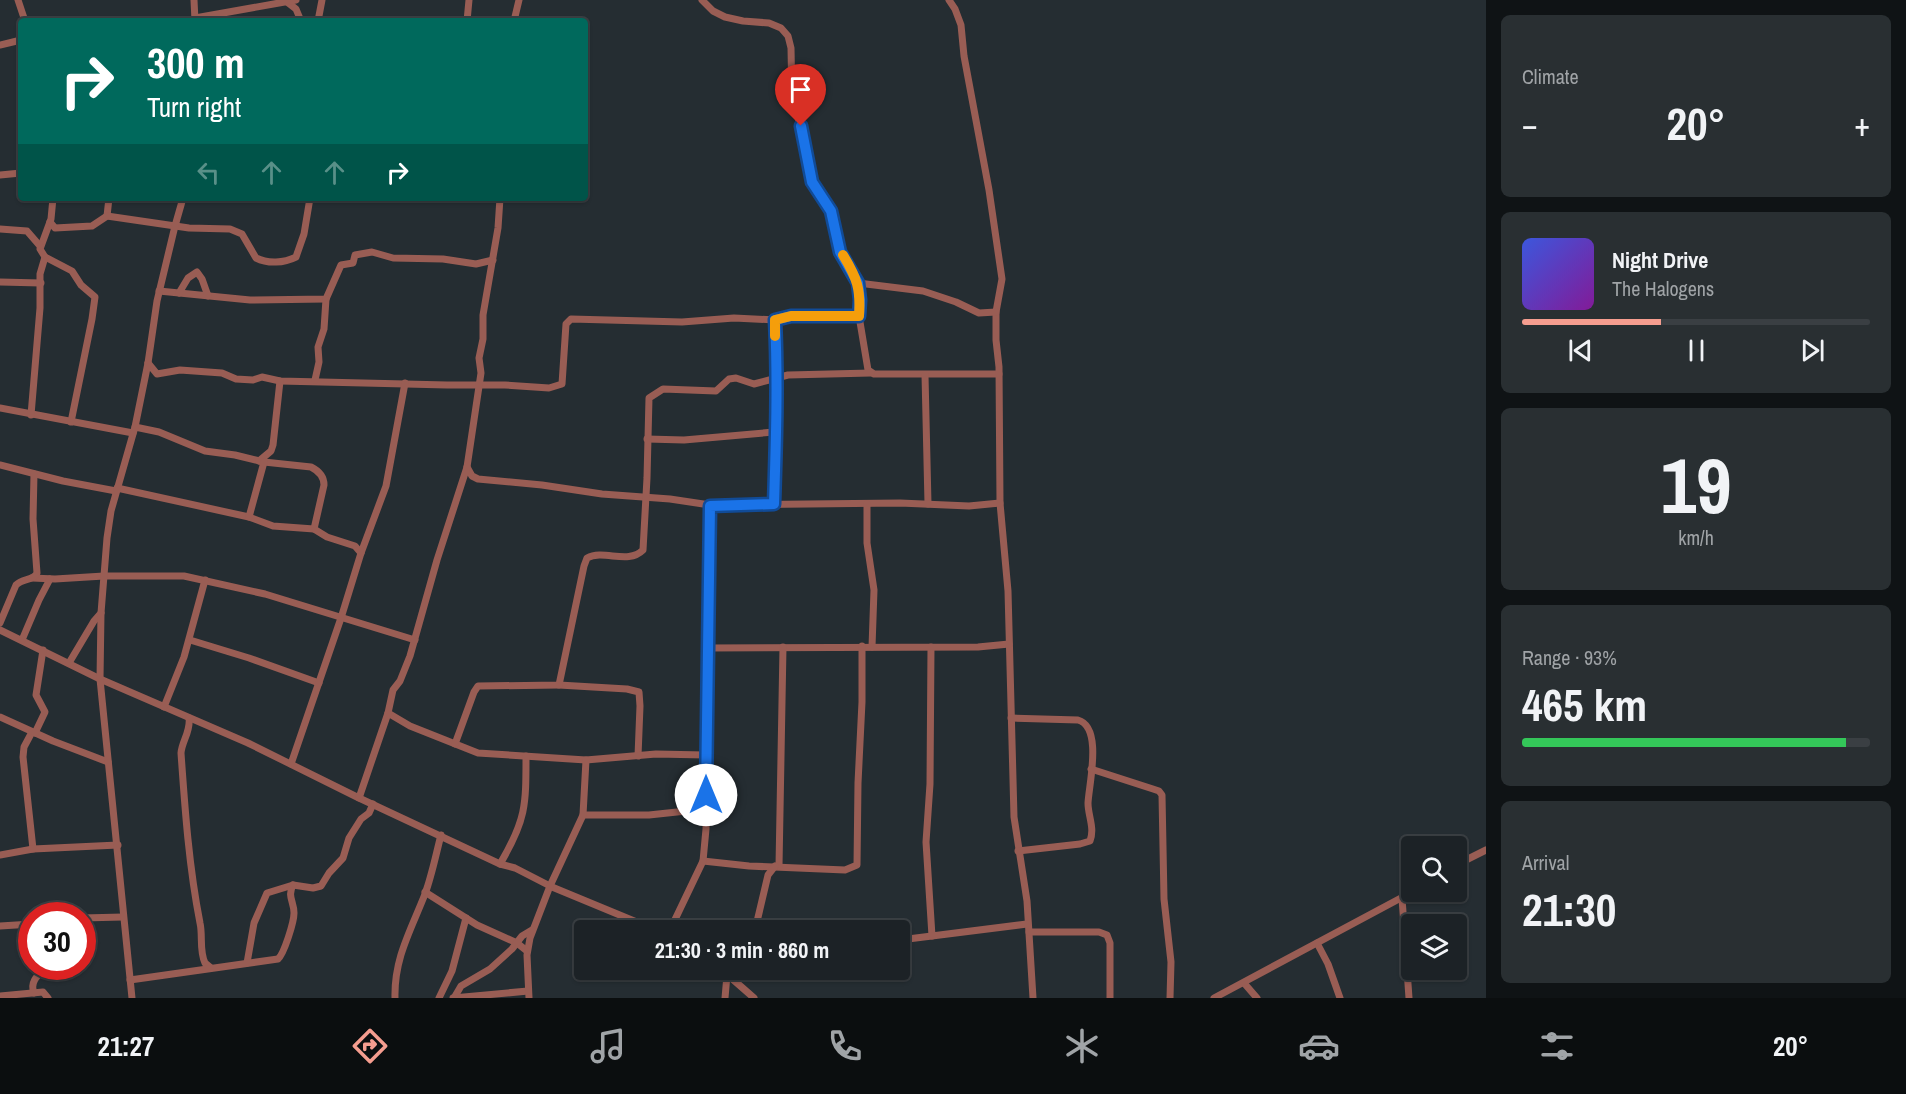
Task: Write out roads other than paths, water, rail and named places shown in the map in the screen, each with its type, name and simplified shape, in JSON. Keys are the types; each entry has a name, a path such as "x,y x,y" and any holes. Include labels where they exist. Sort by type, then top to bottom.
{"street":[{"path":"18,0 24,18"},
{"path":"194,0 195,18"},
{"path":"200,18 296,0"},
{"path":"319,18 322,0"},
{"path":"467,18 469,0"},
{"path":"515,18 519,0"},
{"path":"702,0 713,11 725,17 769,23 781,28 788,36 791,48 792,100 801,126 812,182 831,211 840,252 858,283 859,316 865,356 871,373"},
{"path":"949,0 961,25 964,56 1000,254 1002,279 996,312 1000,503 1008,591 1014,817 1027,901 1034,998"},
{"path":"287,2 296,9 300,18"},
{"path":"0,45 18,41"},
{"path":"0,175 18,173"},
{"path":"40,246 50,222 53,201"},
{"path":"107,216 109,201"},
{"path":"132,998 100,679 101,614 107,538 117,489 134,430 148,363 159,291 182,201"},
{"path":"50,222 55,228 87,227 107,216 175,226 223,228 239,231 245,237 256,258 267,262 290,260 296,257 309,201"},
{"path":"359,798 388,713 393,690 400,681 415,640 467,467 481,373 479,360 483,339 483,315 493,260 500,201"},
{"path":"0,229 27,231 40,246 45,257 72,271 81,285 94,297 92,319 71,422"},
{"path":"315,380 319,362 318,346 324,329 326,299 341,265 352,264 355,255 372,252 393,258 443,259 476,264 493,260"},
{"path":"31,415 40,274 45,257"},
{"path":"179,293 188,278 197,272 208,296"},
{"path":"0,282 41,283"},
{"path":"858,283 923,291 946,298 979,313 996,312"},
{"path":"159,291 250,300 326,299"},
{"path":"148,363 157,374 180,370 222,373 236,379 549,387 561,385 566,324 571,319 656,322 734,318 775,320 791,316 859,316"},
{"path":"774,504 777,379 775,320"},
{"path":"559,685 585,561 593,555 631,556 641,552 644,547 649,398 663,389 714,391 729,379 735,378 754,384 788,375 871,373 999,375"},
{"path":"925,375 928,504"},
{"path":"274,464 271,451 275,435 280,381"},
{"path":"291,764 361,553 386,486 405,383"},
{"path":"0,408 71,422 159,432 205,451 274,464 311,467 324,479 323,496 314,530"},
{"path":"647,439 684,440 774,432"},
{"path":"249,517 261,462 271,451"},
{"path":"0,465 34,474 249,517 273,526 314,530 355,546 361,553"},
{"path":"467,467 472,476 478,479 710,506 774,504 969,506 1000,503"},
{"path":"32,578 36,576 38,569 33,519 34,474"},
{"path":"867,504 867,543 874,590 872,647"},
{"path":"675,920 703,861 710,506"},
{"path":"0,623 16,585 20,581 32,578 184,576 265,594 415,640"},
{"path":"22,640 50,579"},
{"path":"164,707 189,640 205,580"},
{"path":"69,663 91,625 101,614"},
{"path":"0,630 100,679 248,743 500,864 632,920"},
{"path":"189,640 319,683"},
{"path":"708,648 978,647 1009,644"},
{"path":"757,920 768,875 777,866 783,646"},
{"path":"703,861 749,866 845,870 857,865 862,646"},
{"path":"932,647 930,784 926,842 932,936"},
{"path":"33,849 23,758 24,747 45,712 36,695 43,650"},
{"path":"455,744 478,686 559,685 627,688 639,692 638,756"},
{"path":"388,713 410,726 478,753 586,760 656,754 705,755"},
{"path":"0,717 108,762"},
{"path":"189,718 190,726 182,744 181,753 188,838 196,907 201,927 203,960 212,968"},
{"path":"1011,718 1083,721 1089,727 1092,735 1088,802 1092,835 1090,841 1018,851"},
{"path":"500,864 516,838 524,814 526,756"},
{"path":"452,998 528,994 527,951 532,930 584,815 586,760"},
{"path":"1091,769 1159,791 1162,795 1164,899 1171,962 1170,998"},
{"path":"247,963 254,923 264,897 270,892 293,885 306,885 313,888 323,885 329,873 343,858 350,838 373,804"},
{"path":"584,815 649,815 705,809"},
{"path":"395,998 395,978 403,946 425,892 441,835"},
{"path":"0,855 33,849 118,845"},
{"path":"1467,860 1486,850"},
{"path":"130,980 275,959 282,956 294,917 290,895 293,885"},
{"path":"425,892 466,918 517,943 527,951"},
{"path":"1214,998 1401,899"},
{"path":"1402,902 1408,998"},
{"path":"96,918 123,917"},
{"path":"439,998 452,971 466,918"},
{"path":"0,926 18,925"},
{"path":"910,939 1028,928 1099,932 1107,935 1110,943 1110,998"},
{"path":"452,998 461,986 490,969 522,936 532,930"},
{"path":"1317,943 1328,964 1340,998"},
{"path":"34,980 32,986 34,993"},
{"path":"725,998 727,980"},
{"path":"733,980 754,998"},
{"path":"1244,983 1257,998"},
{"path":"0,996 44,992 48,998"}]}
